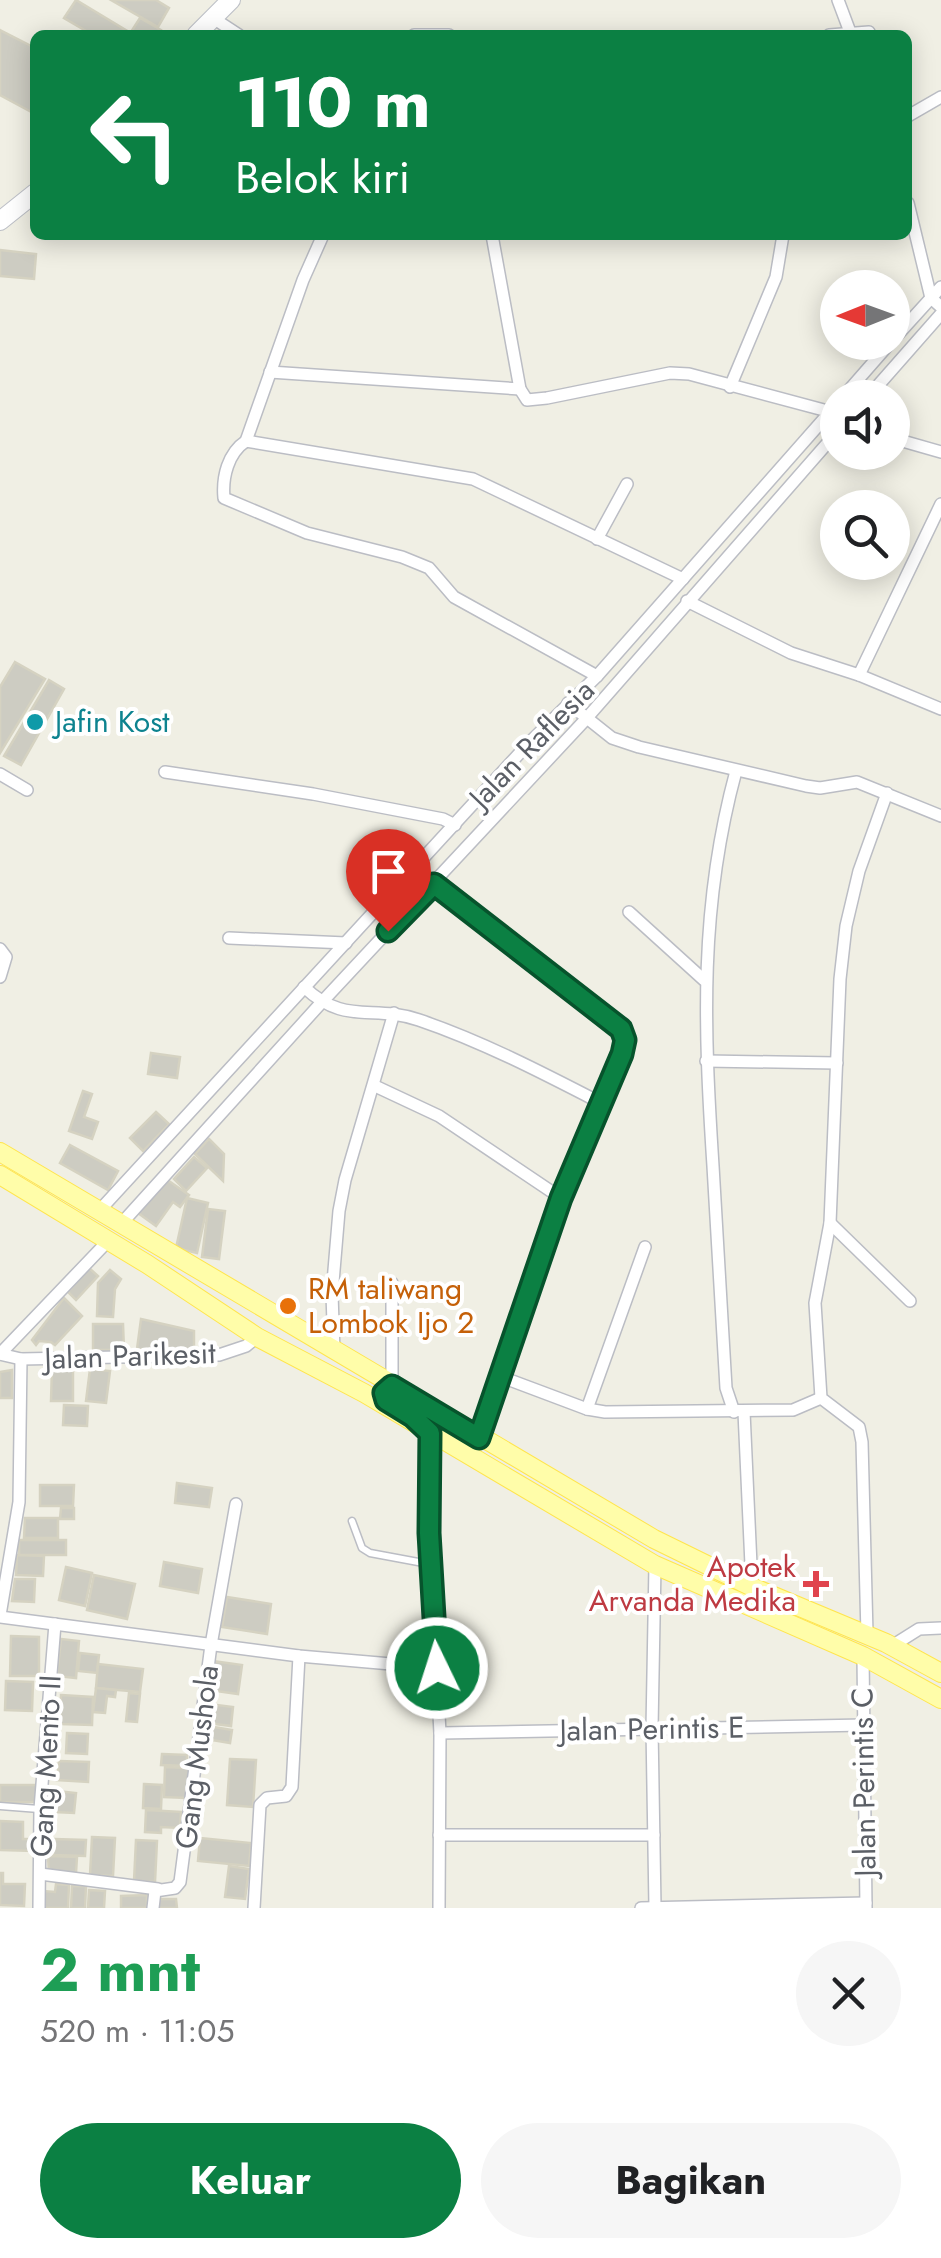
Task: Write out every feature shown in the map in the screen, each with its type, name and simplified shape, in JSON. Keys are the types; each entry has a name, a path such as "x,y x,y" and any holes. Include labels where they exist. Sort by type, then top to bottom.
{"main road":[{"path":"0,1152 654,1539 752,1587 867,1634 941,1674"},
{"path":"0,1176 257,1337 364,1393 656,1565 863,1656 941,1699"},
{"path":"338,1354 348,1366 374,1382 373,1390 364,1393"},
{"path":"392,1386 384,1398 426,1430"}],"street":[{"path":"201,30 230,0"},
{"path":"838,0 849,30"},
{"path":"213,18 232,30"},
{"path":"912,114 941,98"},
{"path":"0,220 30,197"},
{"path":"912,217 936,304"},
{"path":"320,240 246,442 232,454 224,498 307,533 402,557 429,568 454,597 597,676"},
{"path":"493,240 520,389 527,400 670,372 820,405"},
{"path":"730,387 776,277 782,240"},
{"name":"Jalan Raflesia","path":"880,380 936,304 941,287"},
{"name":"Jalan Raflesia","path":"910,326 936,304"},
{"name":"Jalan Raflesia","path":"860,380 877,360"},
{"path":"270,372 520,389"},
{"name":"Jalan Raflesia","path":"110,1218 434,884 585,718 660,620 683,579 820,426"},
{"path":"246,442 454,473 683,579"},
{"path":"910,443 941,452"},
{"name":"Jalan Raflesia","path":"110,1218 306,988 454,826 597,676 687,601 820,451"},
{"path":"598,539 626,484"},
{"path":"860,674 941,504"},
{"path":"687,601 791,654 860,674 941,709"},
{"path":"569,704 612,738 639,747 820,788 857,782 941,816"},
{"path":"736,771 715,861 704,980 726,1388 739,1412 752,1587"},
{"path":"165,772 313,794 443,819 454,826"},
{"path":"0,774 27,790"},
{"path":"821,1398 815,1303 830,1223 840,979 846,926 859,871 887,793"},
{"path":"434,884 621,1029 625,1047 561,1198 479,1438"},
{"path":"629,912 704,980"},
{"path":"228,938 346,943"},
{"path":"0,949 6,957 0,978"},
{"path":"306,988 319,1001 339,1009 394,1013 457,1034 601,1103"},
{"path":"338,1354 332,1294 339,1211 394,1013"},
{"path":"706,1061 837,1063"},
{"path":"374,1086 439,1116 561,1198"},
{"path":"830,1223 910,1300"},
{"path":"0,1354 100,1236"},
{"path":"587,1409 645,1247"},
{"path":"392,1284 392,1386"},
{"name":"Jalan Parikesit","path":"0,1354 21,1360 219,1355 246,1346 257,1337"},
{"path":"21,1360 19,1502 0,1616 299,1656 437,1668"},
{"path":"499,1376 605,1412 792,1410 821,1398"},
{"path":"821,1398 859,1426 867,1634"},
{"path":"426,1430 440,1733 439,1908"},
{"path":"211,1645 236,1504"},
{"path":"655,1908 652,1728 656,1565"},
{"name":"Gang Mento II","path":"39,1908 40,1809 56,1624"},
{"path":"892,1646 919,1630 941,1628"},
{"name":"Gang Mushola","path":"153,1908 158,1890 175,1888 180,1882 211,1645"},
{"path":"254,1908 260,1805 267,1798 286,1796 292,1787 299,1656"},
{"name":"Jalan Perintis C","path":"863,1656 866,1906"},
{"name":"Jalan Perintis E","path":"440,1733 864,1725"},
{"path":"439,1835 654,1835"},
{"path":"40,1874 158,1890"},
{"path":"641,1908 866,1906"}],"lane":[{"path":"352,1521 362,1548 370,1553 430,1564"},
{"path":"0,1806 40,1809"}],"building":[{"path":"76,0 126,30 84,30 64,18"},
{"path":"111,0 156,0 169,8 158,27"},
{"path":"140,18 161,30 132,30"},
{"path":"0,30 30,45 30,111 0,95"},
{"path":"0,250 36,254 34,279 0,276"},
{"path":"15,662 45,679 0,753 0,687"},
{"name":"Jafin Kost","path":"49,680 64,689 21,765 4,756"},
{"path":"151,1053 180,1057 177,1078 148,1074"},
{"path":"83,1091 92,1094 84,1117 98,1122 92,1139 69,1131"},
{"path":"156,1112 169,1124 143,1151 130,1138"},
{"path":"209,1139 224,1154 223,1181 195,1154"},
{"path":"70,1145 118,1171 108,1190 60,1163"},
{"path":"194,1157 207,1168 186,1191 174,1179"},
{"path":"166,1179 189,1195 180,1207 173,1202 156,1226 138,1213"},
{"path":"187,1198 208,1203 197,1253 176,1248"},
{"path":"208,1209 225,1211 219,1259 202,1257"},
{"path":"89,1268 98,1276 76,1300 68,1292"},
{"path":"110,1270 121,1279 115,1289 113,1317 97,1316 98,1283"},
{"path":"64,1298 82,1316 55,1345 39,1341 36,1345 32,1340"},
{"path":"141,1319 194,1331 194,1351 137,1349"},
{"path":"93,1324 123,1324 124,1350 93,1350"},
{"path":"52,1367 73,1367 73,1401 51,1401"},
{"path":"90,1369 110,1371 106,1403 86,1401"},
{"path":"12,1370 12,1398 0,1398 0,1372"},
{"path":"64,1405 88,1406 87,1426 63,1425"},
{"path":"177,1483 212,1488 209,1507 175,1503"},
{"path":"40,1485 74,1485 73,1506 40,1506"},
{"path":"61,1508 74,1508 74,1519 60,1519"},
{"path":"25,1518 58,1518 58,1538 24,1538"},
{"path":"19,1540 66,1540 66,1555 19,1555"},
{"path":"17,1555 44,1556 43,1576 16,1575"},
{"path":"164,1562 202,1569 198,1593 160,1586"},
{"path":"66,1567 92,1573 85,1606 59,1600"},
{"path":"94,1575 135,1584 127,1619 87,1610"},
{"path":"15,1579 35,1579 34,1602 12,1601"},
{"path":"227,1597 271,1604 267,1634 222,1627"},
{"path":"11,1636 39,1637 39,1676 10,1676"},
{"path":"61,1639 79,1641 76,1678 57,1676"},
{"path":"80,1653 99,1655 97,1673 78,1671"},
{"path":"213,1661 242,1665 238,1694 209,1690"},
{"path":"98,1664 143,1669 140,1692 96,1688"},
{"path":"6,1681 33,1682 32,1711 5,1710"},
{"path":"96,1688 116,1690 115,1697 107,1696 105,1713 93,1712"},
{"path":"129,1693 140,1694 137,1722 126,1721"},
{"path":"61,1695 93,1697 92,1725 60,1724"},
{"path":"209,1704 233,1707 231,1726 207,1723"},
{"path":"208,1726 232,1730 230,1743 206,1739"},
{"path":"67,1733 88,1734 87,1754 66,1753"},
{"path":"162,1754 187,1755 187,1766 161,1765"},
{"path":"230,1759 256,1760 253,1807 227,1805"},
{"path":"59,1761 89,1762 88,1782 57,1780"},
{"path":"165,1767 189,1768 187,1798 164,1797"},
{"path":"144,1784 162,1785 161,1809 143,1808"},
{"path":"0,1785 37,1785 37,1802 0,1802"},
{"path":"57,1791 76,1793 74,1813 55,1812"},
{"path":"146,1810 181,1812 180,1828 161,1827 161,1833 145,1832"},
{"path":"0,1821 23,1822 23,1839 34,1839 34,1851 0,1850"},
{"path":"92,1837 115,1838 113,1876 90,1875"},
{"path":"200,1838 251,1843 249,1866 198,1861"},
{"path":"54,1839 86,1840 85,1856 53,1855"},
{"path":"136,1840 157,1841 155,1882 134,1881"},
{"path":"48,1856 77,1857 76,1873 49,1873"},
{"path":"229,1866 249,1869 245,1899 225,1897"},
{"path":"0,1873 3,1884 25,1884 24,1906 0,1905"},
{"path":"56,1884 69,1885 68,1908 44,1908 44,1891 55,1892"},
{"path":"72,1886 86,1886 85,1908 71,1908"},
{"path":"89,1890 105,1891 104,1908 88,1908"},
{"path":"147,1895 147,1908 121,1908 121,1896"},
{"path":"158,1899 176,1899 177,1908 158,1908"}],"place":[{"name":"Jafin Kost","path":"35,722"},
{"name":"RM taliwang Lombok Ijo 2","path":"288,1306"},
{"name":"Apotek Arvanda Medika","path":"816,1584"}],"route":[{"path":"388,931 434,884 621,1029 625,1040 561,1198 479,1438 392,1386 384,1393 386,1400 430,1433 429,1533 437,1668"}]}
